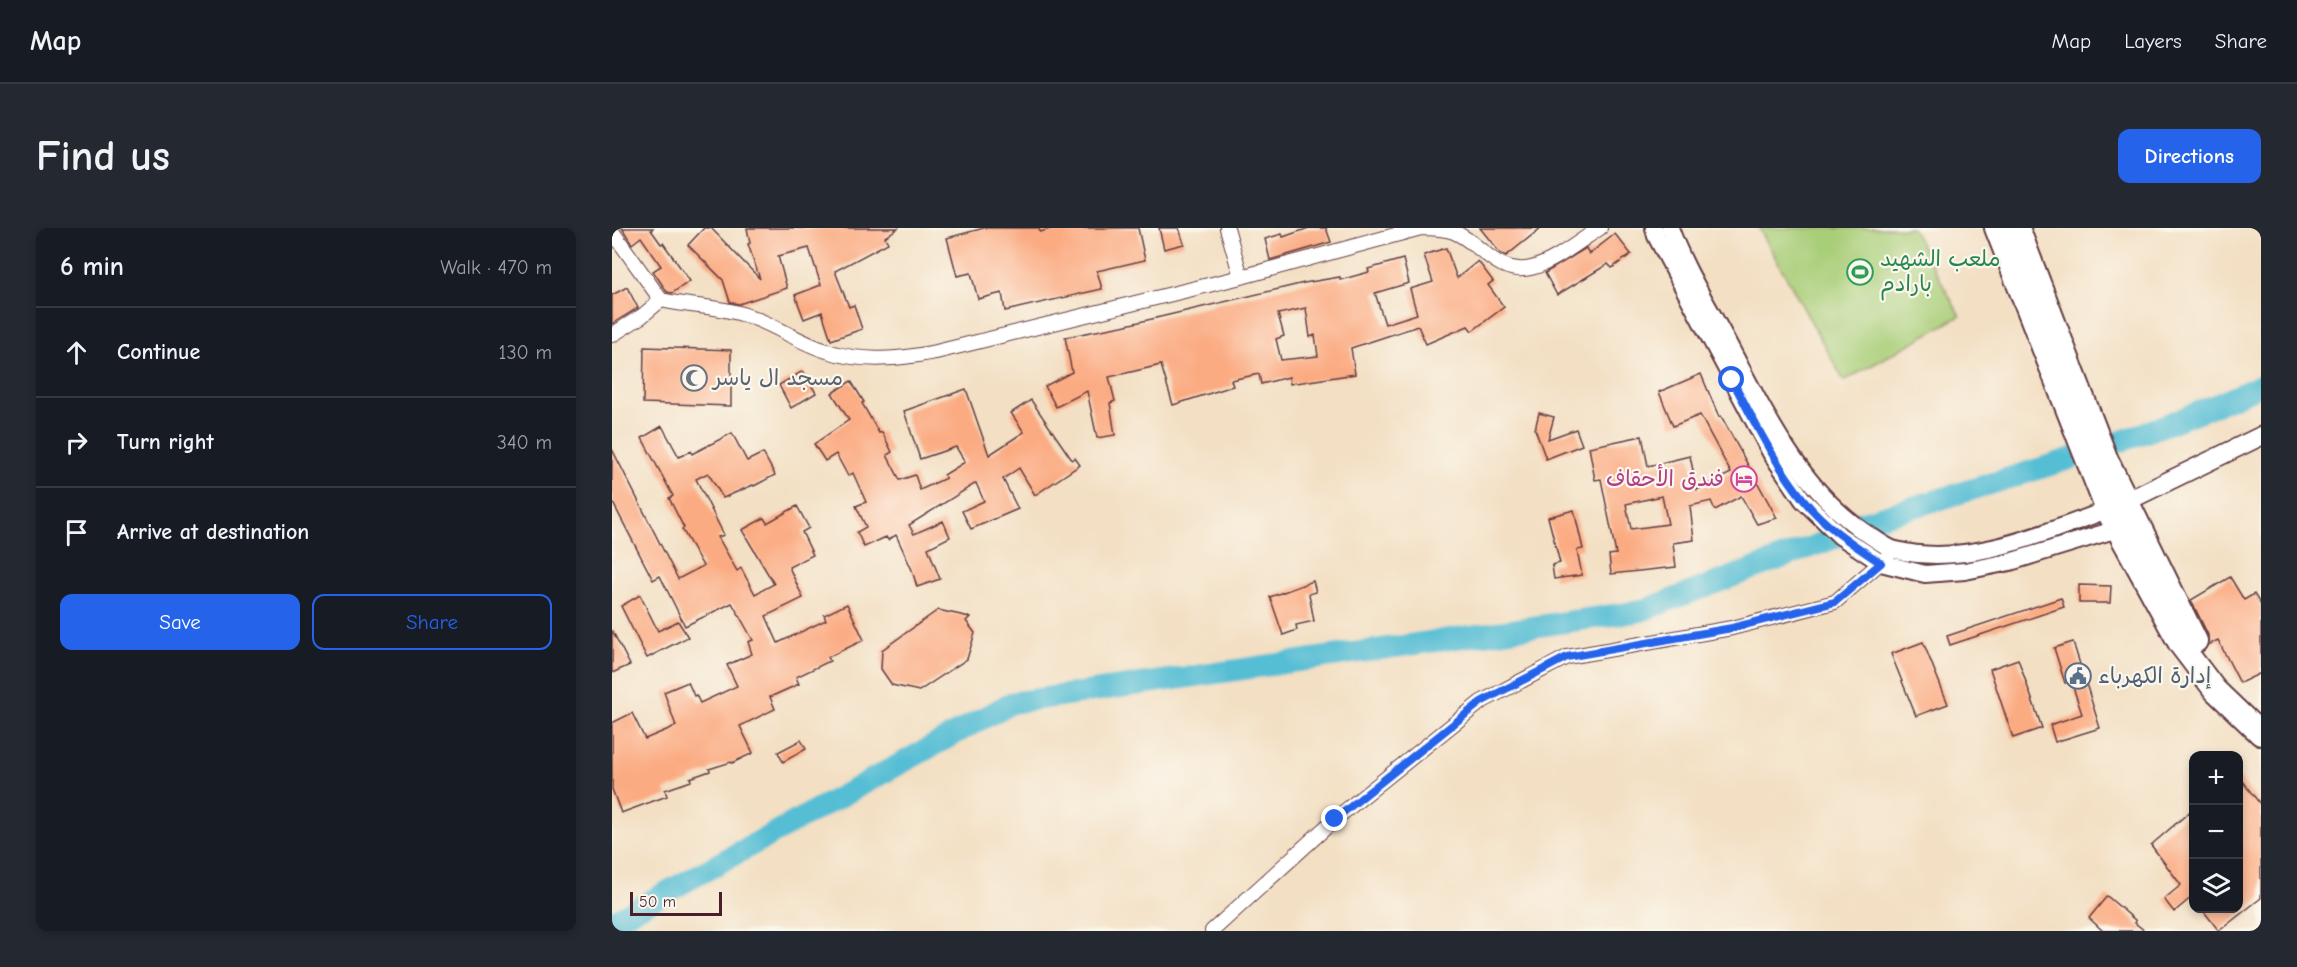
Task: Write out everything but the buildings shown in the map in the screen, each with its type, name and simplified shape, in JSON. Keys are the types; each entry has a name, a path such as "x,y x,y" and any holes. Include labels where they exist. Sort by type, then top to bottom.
{"highway":[{"path":"1996,228 2088,436"},
{"path":"2018,228 2098,463 2181,644 2215,690 2261,734"},
{"path":"2127,526 2194,639 2231,685 2261,713"}],"main road":[{"path":"2117,506 2261,436"}],"street":[{"path":"1227,228 1241,277"},
{"path":"612,231 661,300 682,305 713,307 751,316 826,351 862,359 902,358 948,349 1241,277 1421,228 1443,228 1455,232 1501,265 1510,268 1530,268 1539,266 1600,228"},
{"path":"1654,228 1723,348 1817,490 1853,525 1893,550 1934,555 1974,551 2037,536 2117,506"},
{"path":"1670,228 1771,453 1803,500 1840,536 1881,563 1925,574 1965,571 2010,562 2127,526"},
{"path":"612,335 642,316 661,300"},
{"path":"1212,931 1335,819 1481,702 1567,657 1732,628 1835,602 1893,550"}],"green space":[{"name":"ملعب الشهيد بارادم","path":"1759,228 1912,228 1960,316 1844,381"}],"waterway":[{"path":"612,922 1011,703 1641,611 1840,536 1853,525 2008,479 2111,445 2212,407 2261,385"}],"place":[{"name":"ملعب الشهيد بارادم","path":"1860,272"},
{"name":"مسجد ال ياسر","path":"694,378"},
{"name":"فندق الأحقاف","path":"1744,479"},
{"name":"إدارة الكهرباء","path":"2078,676"}],"route":[{"path":"1335,819 1481,702 1567,657 1732,628 1835,602 1881,563 1840,536 1803,500 1771,453 1732,380"}]}
